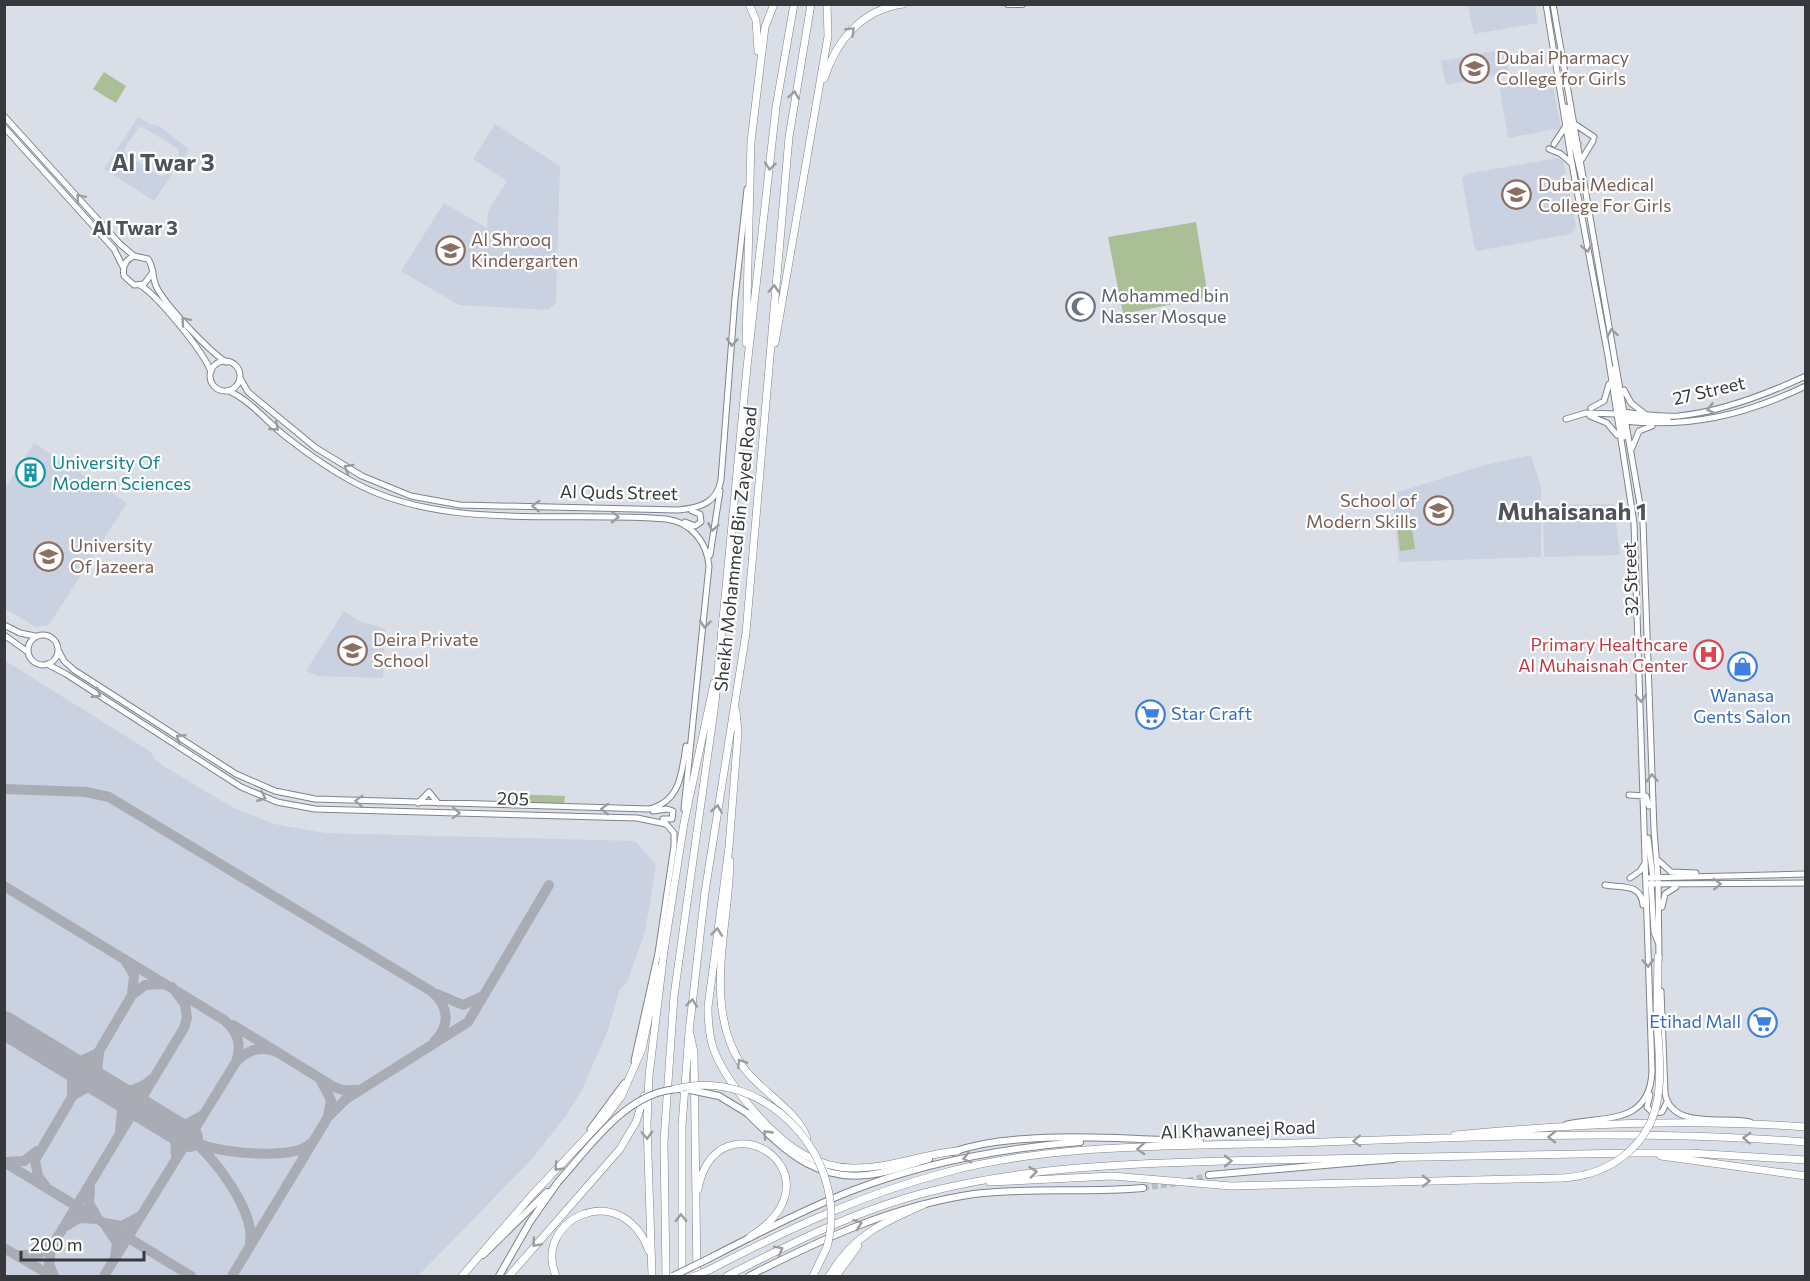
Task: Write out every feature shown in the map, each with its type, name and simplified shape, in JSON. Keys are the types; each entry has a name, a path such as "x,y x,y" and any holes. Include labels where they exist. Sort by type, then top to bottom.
{"highway":[{"path":"749,4 757,28 758,73"},
{"path":"747,367 749,179 758,73 765,27 774,4"},
{"name":"Sheikh Mohammed Bin Zayed Road","path":"666,1276 664,1172 669,1048 718,669 747,367 778,97 794,4"},
{"name":"Sheikh Mohammed Bin Zayed Road","path":"682,1276 681,1137 689,1032 705,892 746,633 770,369 774,281 789,137 811,4"},
{"path":"770,369 829,29 825,4"},
{"path":"816,101 832,57 852,29 879,11 903,4"},
{"path":"652,1276 647,1125 649,1076 664,951 684,823 706,711 718,669"},
{"path":"735,702 738,732 729,847 708,1018 712,1044 733,1086 792,1147 818,1161 852,1168 871,1167 957,1151"},
{"path":"729,847 727,920 720,984 724,1026 731,1046 748,1073 799,1125 820,1164 827,1188 831,1225 826,1259 818,1276"},
{"path":"462,1276 483,1255 502,1229 614,1108 631,1079 644,1042 664,951"},
{"path":"976,1182 1112,1176 1231,1186 1584,1176 1617,1162 1635,1146 1648,1127 1659,1094 1658,957"},
{"path":"689,1032 694,1052 696,1276"},
{"path":"509,1276 629,1136 639,1115 649,1076"},
{"path":"675,1089 710,1086 741,1092 771,1106 807,1138"},
{"path":"1399,1140 1560,1126 1644,1122 1754,1123 1806,1127"},
{"name":"Al Khawaneej Road","path":"696,1276 783,1232 853,1201 949,1171 1044,1154 1399,1140 1691,1135 1806,1142"},
{"path":"695,1206 702,1172 713,1155 737,1144 763,1149 775,1158 783,1170 786,1195 776,1218 750,1237"},
{"path":"1635,1153 1806,1176"},
{"name":"Al Khawaneej Road","path":"727,1276 813,1233 858,1214 920,1194 1020,1173 1126,1164 1635,1153 1690,1153 1806,1160"},
{"path":"829,1276 854,1244 876,1225 923,1205"},
{"path":"556,1276 553,1252 560,1232 575,1218 596,1211 616,1213 634,1224 641,1232 652,1258"},
{"path":"836,1276 859,1244 889,1219"},
{"path":"813,1276 827,1247"}],"main road":[{"path":"1008,4 1022,4"},
{"path":"483,1255 558,1182 621,1114 642,1101 675,1089 711,1093 734,1103 793,1156 830,1173 846,1175 879,1173 957,1151 1032,1140 1108,1140 1240,1145"},
{"path":"673,1276 750,1237 853,1191 922,1168 1004,1151 1108,1140"},
{"path":"1209,1175 1238,1170 1368,1163 1399,1158"},
{"path":"500,1276 530,1222 558,1182"},
{"path":"749,1276 839,1231 884,1215 923,1205 975,1194 1011,1191 1143,1188"}],"street":[{"name":"32 Street","path":"1546,4 1568,142 1610,373 1620,416 1631,455 1644,531 1654,830 1658,859 1652,881 1647,918 1652,1079 1647,1104 1653,1113 1662,1112 1667,1100 1658,957 1659,923 1652,881 1646,861 1635,532 1620,444 1620,416 1620,380 1552,4"},
{"path":"1561,88 1564,93 1572,139 1578,144"},
{"path":"4,116 120,244 134,256 148,259 161,293 210,350 237,367 240,378 236,386 229,391 219,390 213,386 211,372 199,350 151,293 127,280 114,249 4,127"},
{"path":"1574,121 1581,130 1594,139 1581,160"},
{"path":"1566,126 1552,147 1572,164"},
{"path":"1568,142 1574,147 1581,181 1586,187"},
{"path":"709,566 720,487 738,266 749,179"},
{"path":"123,267 127,260 134,256"},
{"path":"140,285 148,281 153,272"},
{"path":"1608,356 1633,466"},
{"path":"211,372 217,364 226,362"},
{"path":"1591,408 1601,404 1606,398 1610,373"},
{"name":"27 Street","path":"1620,416 1647,414 1679,416 1740,401 1806,375"},
{"name":"Al Quds Street","path":"240,378 248,392 290,428 362,476 411,496 460,504 678,510 706,504 720,487"},
{"path":"1620,380 1627,398 1647,414"},
{"name":"27 Street","path":"1620,416 1667,425 1737,412 1806,386"},
{"name":"Al Quds Street","path":"229,391 332,469 373,491 416,507 465,513 646,517 672,519 688,527 703,543 709,566 684,823"},
{"path":"1566,418 1586,413 1661,420 1679,416"},
{"path":"1590,416 1610,425 1620,444"},
{"path":"1631,455 1634,438 1638,431 1667,425"},
{"path":"416,507 459,510 460,504"},
{"path":"646,517 672,517 695,526 701,522 699,513 678,510"},
{"path":"4,625 20,633 47,635 53,638 58,651 55,659 47,664 34,661 28,652 4,635"},
{"path":"28,652 30,643 37,636"},
{"name":"205","path":"58,651 64,661 74,670 236,774 264,788 306,798 638,810 661,805 674,794 680,781 692,728"},
{"name":"205","path":"47,664 259,796 306,808 637,818 664,822 674,836 658,953 641,1033 628,1074 612,1102 576,1150"},
{"path":"418,803 429,792 438,803"},
{"path":"1629,795 1644,795 1649,800 1650,822 1654,830"},
{"path":"385,811 398,808 425,808 429,803"},
{"path":"637,818 668,820 674,816 669,809 638,810"},
{"path":"1645,827 1652,881 1654,932 1658,942"},
{"path":"1658,859 1671,872 1706,876"},
{"path":"1630,878 1640,871 1646,861"},
{"path":"1652,881 1706,876 1806,874"},
{"path":"1652,881 1690,885 1806,883"},
{"path":"1605,885 1637,890 1647,918"},
{"path":"1659,923 1665,894 1674,888 1690,885"},
{"path":"1560,1126 1625,1115 1643,1101 1652,1079"},
{"path":"1667,1100 1672,1109 1685,1117 1754,1123"}],"shaded area":[{"path":"1468,5 1535,5 1538,23 1474,34"},
{"name":"Dubai Pharmacy College for Girls","path":"1504,49 1509,73 1446,85 1441,61"},
{"path":"1551,75 1561,128 1508,138 1499,84"},
{"path":"138,117 159,126 189,149 154,201 104,169","holes":["143,127 178,149 179,154 165,175 160,176 125,153 124,149 138,128"]},
{"path":"495,124 560,166 556,303 548,310 459,305 401,271 444,203 487,228 488,211 507,181 473,159"},
{"name":"Dubai Medical College For Girls","path":"1558,158 1563,161 1576,226 1571,234 1477,251 1462,179 1465,174"},
{"name":"University Of Jazeera","path":"34,443 127,503 49,625 36,627 4,608 5,488"},
{"path":"1531,455 1541,487 1541,557 1399,562 1392,494 1481,466"},
{"path":"1614,504 1620,555 1544,557 1543,505"},
{"name":"Deira Private School","path":"344,611 359,621 385,629 383,678 318,676 306,671"},
{"path":"4,660 151,752 154,759 165,767 232,807 274,824 326,833 635,841 656,865 645,932 627,982 620,989 608,1030 582,1090 565,1117 532,1159 418,1276 5,1276"}],"green space":[{"path":"104,72 126,86 116,103 93,89"},
{"path":"1196,222 1208,297 1123,314 1108,237"},
{"path":"1411,523 1415,549 1400,551 1397,525"},
{"path":"513,794 565,796 564,804 516,803"}],"taxiway":[{"path":"4,789 86,792 109,797 431,991 441,1003 446,1016 443,1029 434,1042"},
{"path":"232,1276 328,1117 346,1099 468,1022 549,885"},
{"path":"4,886 224,1020 233,1029 238,1039 239,1050 236,1062"},
{"path":"46,1187 38,1176 35,1160 132,995 134,975 126,962"},
{"path":"132,995 145,985 164,984"},
{"path":"54,1276 49,1264 51,1248 184,1028 187,1018 185,1004 172,987"},
{"path":"437,994 463,1005 483,996"},
{"path":"233,1025 334,1087 343,1090 358,1090"},
{"path":"104,1276 236,1062 254,1050 275,1051"},
{"path":"72,1094 72,1075 56,1057 79,1062 96,1054"},
{"path":"74,1095 88,1087 108,1088 97,1070 99,1054"},
{"path":"108,1088 132,1090 152,1079"},
{"path":"321,1081 331,1100 328,1116"},
{"path":"108,1088 122,1109 120,1132"},
{"path":"176,1156 175,1137 162,1121 183,1126 201,1116"},
{"path":"189,1138 210,1157 231,1185 246,1216 250,1230 250,1242"},
{"path":"203,1145 258,1154 289,1152 310,1144"},
{"path":"6,1162 24,1161 37,1151"},
{"path":"4,1162 191,1276"},
{"path":"66,1226 79,1218 98,1219 89,1203 90,1188"},
{"path":"115,1256 117,1243 104,1223 122,1226 139,1217"},
{"path":"19,1255 38,1255 53,1244"},
{"path":"4,1248 52,1276"}],"runway":[{"path":"4,1025 189,1138"}],"tunnel":[{"path":"1188,1181 1209,1175"},
{"path":"1143,1188 1178,1183"}],"place":[{"name":"Dubai Pharmacy College for Girls","path":"1475,68"},
{"name":"Dubai Medical College For Girls","path":"1517,195"},
{"name":"Al Shrooq Kindergarten","path":"450,250"},
{"name":"Mohammed bin Nasser Mosque","path":"1080,306"},
{"name":"University Of Modern Sciences","path":"31,473"},
{"name":"School of Modern Skills","path":"1438,511"},
{"name":"University Of Jazeera","path":"49,556"},
{"name":"Deira Private School","path":"352,650"},
{"name":"Primary Healthcare Al Muhaisnah Center","path":"1709,655"},
{"name":"Wanasa Gents Salon","path":"1742,667"},
{"name":"Star Craft","path":"1150,714"},
{"name":"Etihad Mall","path":"1762,1022"}],"district":[{"name":"Al Twar 3","path":"163,163"},
{"name":"Al Twar 3","path":"135,228"},
{"name":"Muhaisanah 1","path":"1572,512"}]}
